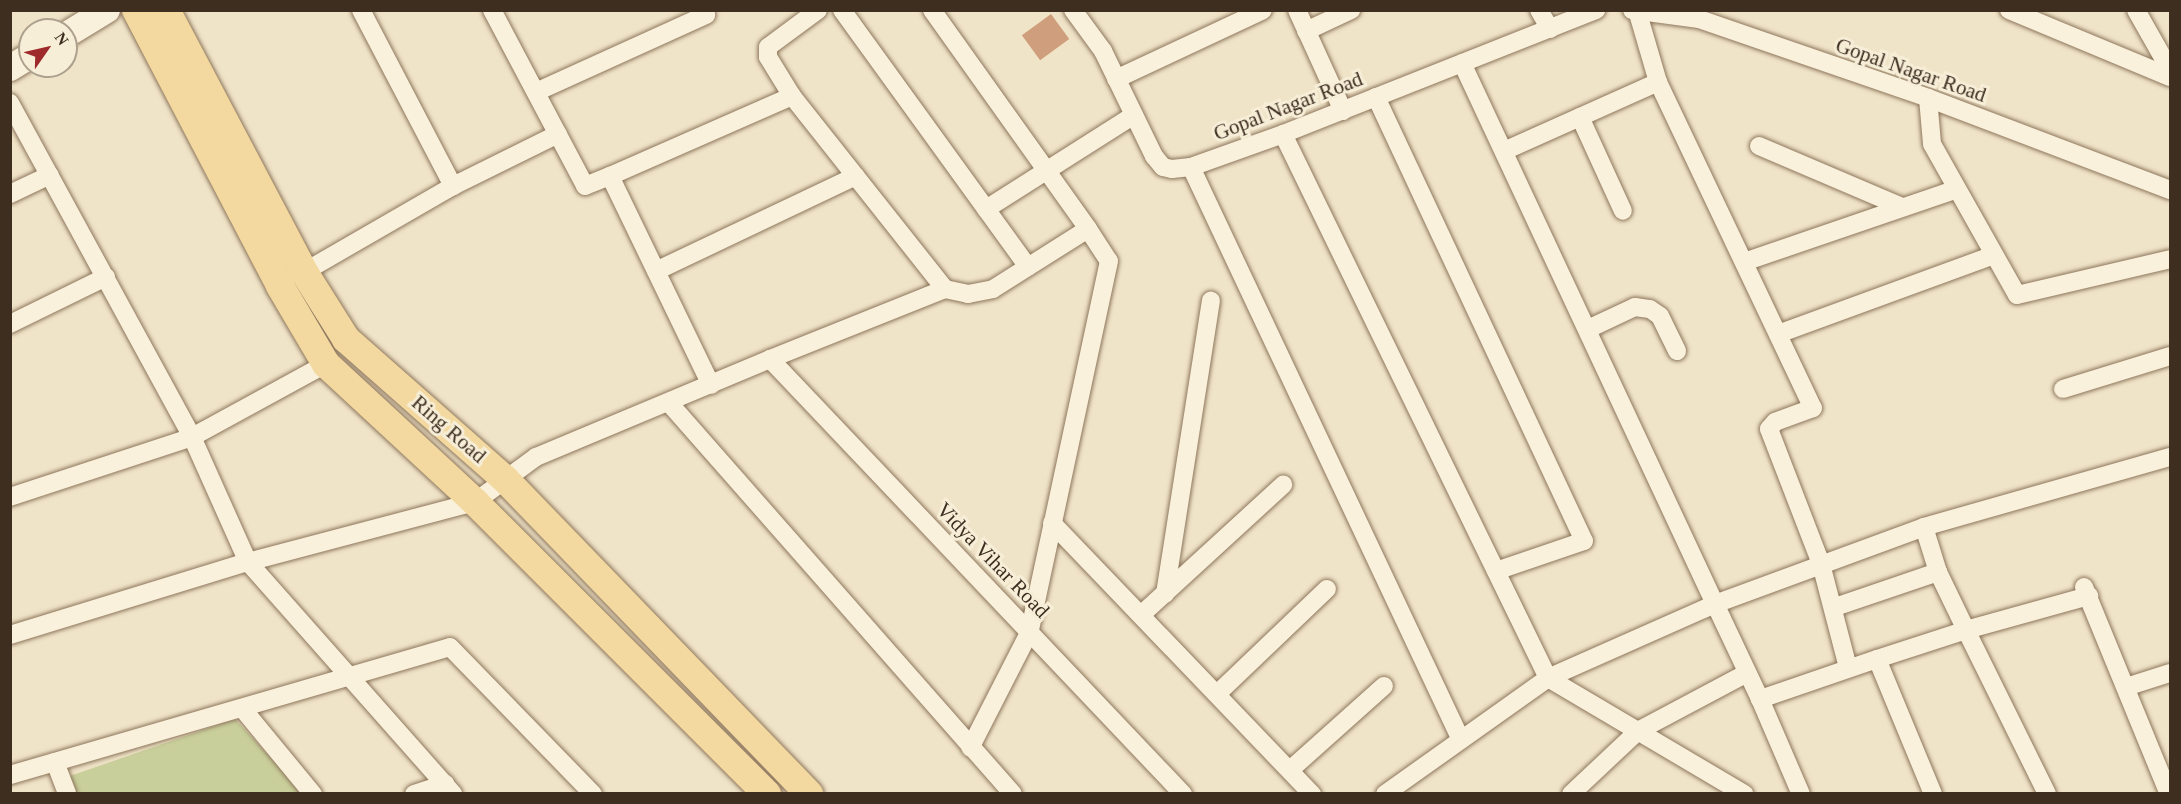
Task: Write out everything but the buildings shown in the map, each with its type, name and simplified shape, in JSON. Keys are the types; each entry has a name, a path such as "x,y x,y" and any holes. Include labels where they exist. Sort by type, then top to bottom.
{"main road":[{"name":"Ring Road","path":"136,10 280,286 326,364 475,502 767,794"},
{"name":"Ring Road","path":"166,10 304,272 346,339 505,478 809,794"}],"street":[{"path":"78,28 107,10"},
{"path":"361,10 453,186"},
{"path":"492,10 585,186 792,96"},
{"path":"818,10 768,47 768,57 792,96 945,289"},
{"path":"842,10 1028,267"},
{"path":"932,10 1109,261 1030,631 970,748"},
{"name":"Gopal Nagar Road","path":"1073,10 1103,51 1134,115 1163,167 1191,167 1283,134 1596,10"},
{"path":"1116,79 1263,10"},
{"path":"1297,10 1343,111"},
{"path":"1306,31 1351,10"},
{"path":"1539,10 1550,29"},
{"name":"Gopal Nagar Road","path":"1632,10 1699,19 1928,98 2170,190"},
{"path":"1699,19 1716,10"},
{"path":"2009,10 2170,77"},
{"path":"2136,10 2170,70"},
{"path":"1637,11 1658,82 1813,408 1775,422 1770,429 1821,564 1835,607 1848,668"},
{"path":"536,92 705,15"},
{"path":"1462,63 1760,699 1801,794"},
{"path":"1504,151 1658,82"},
{"path":"1376,98 1584,541 1496,571"},
{"path":"1928,98 1932,144 2017,295 2170,259"},
{"path":"10,103 192,437 248,562 449,789"},
{"path":"986,209 1134,115"},
{"path":"1580,117 1623,211"},
{"path":"304,272 453,186 558,134"},
{"path":"1283,134 1548,678 1744,794"},
{"path":"1759,146 1900,206"},
{"path":"1191,167 1461,740"},
{"path":"10,194 50,175"},
{"path":"610,176 711,385"},
{"path":"656,271 856,176"},
{"path":"1744,262 1900,206 1957,189"},
{"path":"10,635 248,562 475,502 505,478 536,458 670,404 770,359 945,289 983,293 1088,230"},
{"path":"1778,334 1994,255"},
{"path":"10,324 106,277"},
{"path":"1164,594 1211,301"},
{"path":"1588,329 1635,307 1650,309 1660,316 1677,351"},
{"path":"2063,390 2170,356"},
{"name":"Vidya Vihar Road","path":"770,359 1183,794"},
{"path":"10,497 192,437 326,364"},
{"path":"670,404 970,748 1013,794"},
{"path":"1385,794 1548,678 1715,604 1924,527 2170,457"},
{"path":"1141,615 1283,485"},
{"path":"1052,523 1312,794"},
{"path":"1924,527 1938,572 2047,794"},
{"path":"1835,607 1938,572"},
{"path":"1216,694 1327,589"},
{"path":"1760,699 2086,591 2169,794"},
{"path":"10,775 350,677 443,647 456,649 593,794"},
{"path":"1876,659 1933,794"},
{"path":"1571,794 1638,731 1747,673"},
{"path":"2126,687 2170,673"},
{"path":"1290,770 1384,686"},
{"path":"242,708 313,794"},
{"path":"55,762 67,794"},
{"path":"414,794 449,789"}],"green space":[{"path":"235,719 303,793 70,793 64,778"}]}
